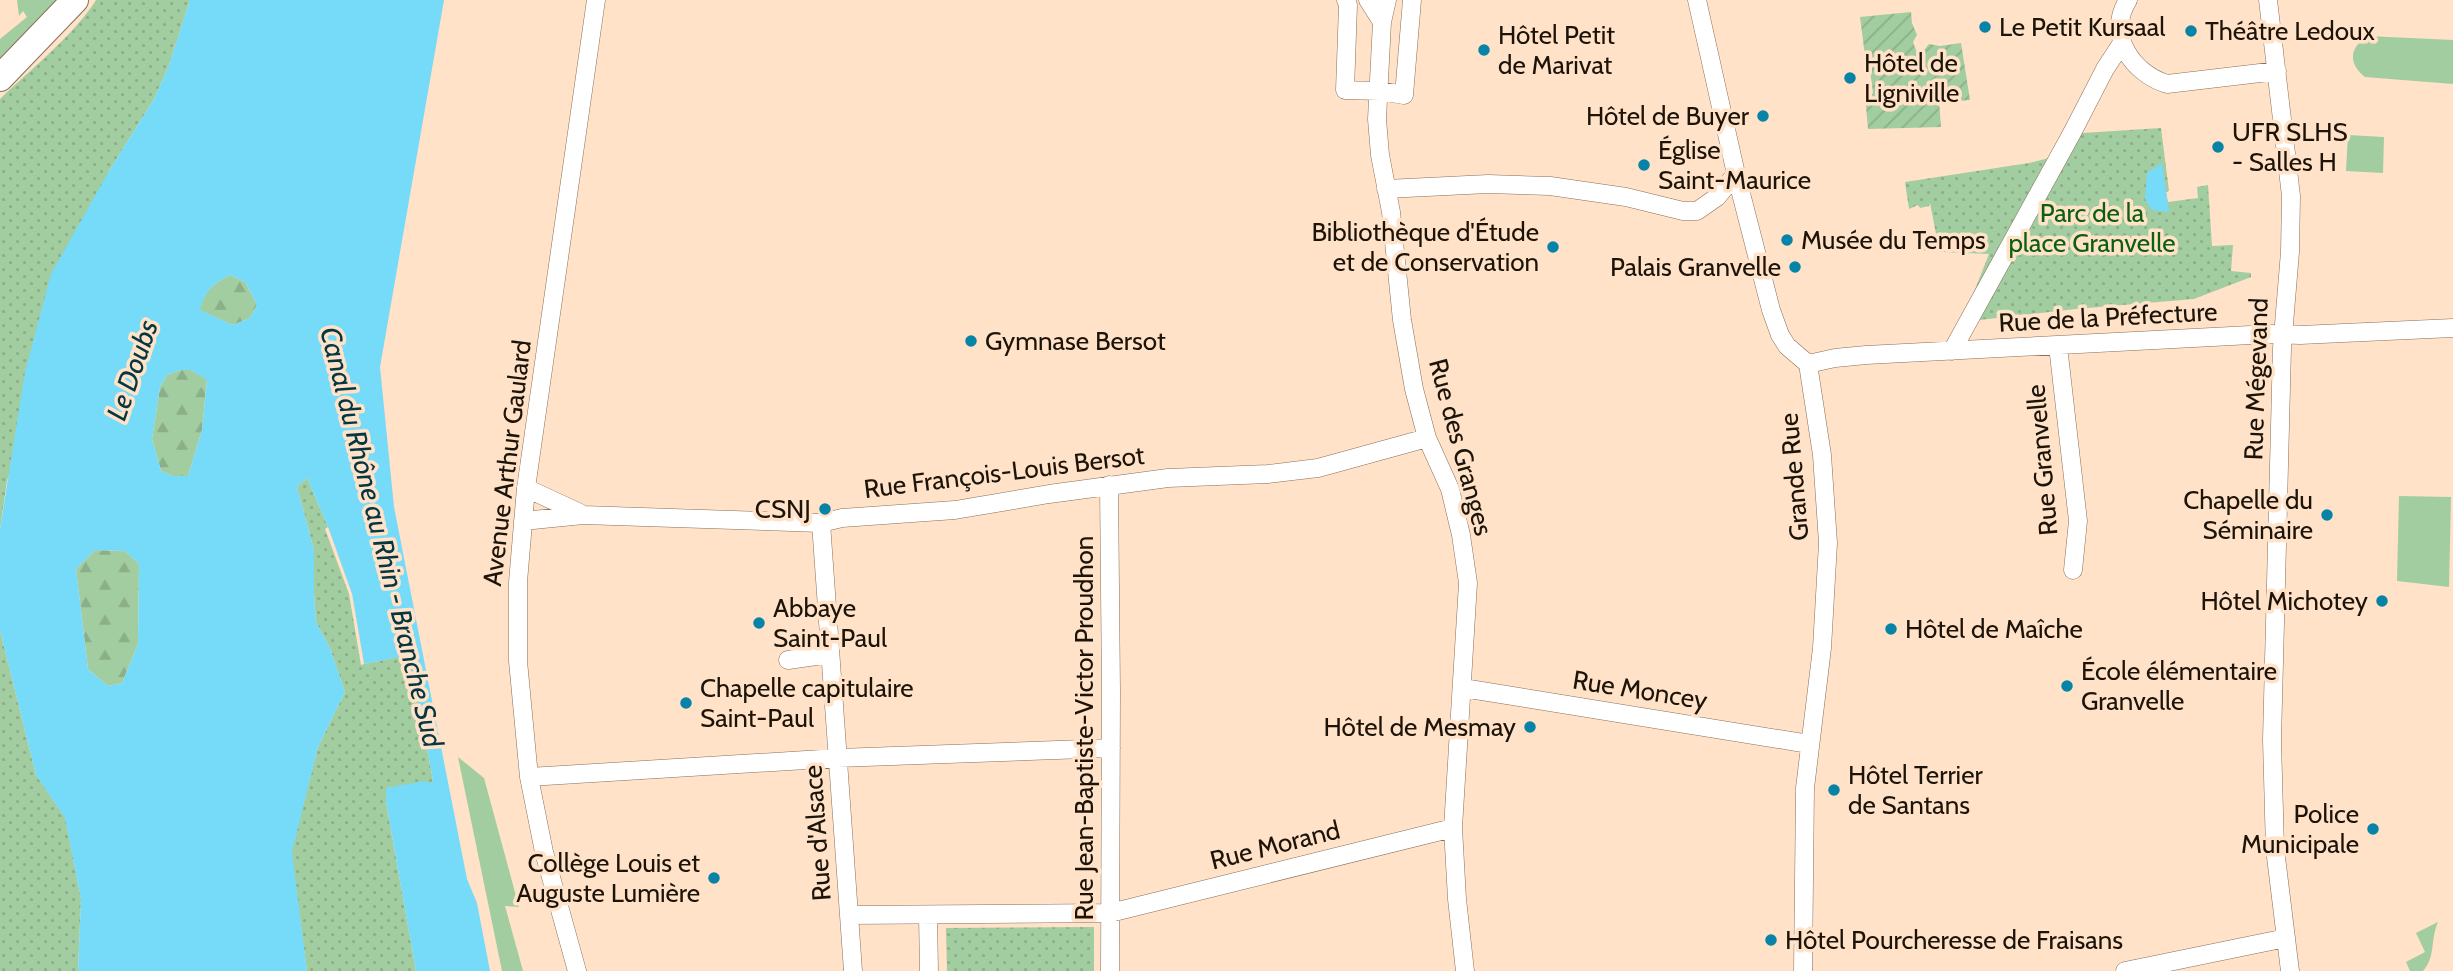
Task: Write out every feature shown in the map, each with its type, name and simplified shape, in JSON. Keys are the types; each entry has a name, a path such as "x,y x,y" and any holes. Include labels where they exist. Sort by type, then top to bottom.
{"main road":[{"path":"0,78 75,0"}],"street":[{"name":"Avenue Arthur Gaulard","path":"577,971 544,852 529,777 518,661 518,582 526,488 596,0"},
{"path":"1346,0 1345,90 1378,90 1404,95 1412,0"},
{"path":"1368,0 1382,22"},
{"name":"Rue des Granges","path":"1387,0 1382,22 1377,119 1391,212 1402,320 1414,388 1427,438 1450,489 1461,535 1468,583 1453,828 1465,971"},
{"path":"1698,0 1735,174 1780,335 1787,346 1808,364"},
{"path":"2129,0 2121,23 2122,43 2138,69 2154,80 2167,84 2277,71"},
{"name":"Rue Mégevand","path":"2268,0 2291,196 2290,252 2282,334 2272,740 2273,814 2290,971"},
{"path":"1952,351 2105,69 2122,43"},
{"path":"1386,189 1488,184 1550,186 1626,197 1683,211 1697,211 1709,204 1735,174"},
{"name":"Rue de la Préfecture","path":"1808,364 1835,358 1952,351 2453,328"},
{"name":"Rue Granvelle","path":"2058,346 2078,522 2073,570"},
{"name":"Grande Rue","path":"1803,971 1805,788 1822,648 1828,543 1822,455 1808,364"},
{"name":"Rue François-Louis Bersot","path":"523,521 583,515 821,523 842,518 955,510 1168,478 1268,474 1318,468 1427,438"},
{"name":"Rue Jean-Baptiste-Victor Proudhon","path":"1109,485 1110,971"},
{"name":"Rue François-Louis Bersot","path":"526,488 583,515"},
{"name":"Rue d'Alsace","path":"821,523 853,971"},
{"path":"788,660 830,654"},
{"name":"Rue Moncey","path":"1462,688 1809,744"},
{"path":"529,777 838,758 1111,748"},
{"name":"Rue Morand","path":"849,915 1110,913 1453,828"},
{"path":"928,915 929,971"},
{"path":"2125,971 2286,938"}],"green space":[{"path":"17,0 58,0 0,58 0,39 27,17 23,11 19,16"},
{"path":"96,0 190,0 168,68 154,99 109,171 7,481 0,529 0,99 64,39"},
{"path":"1911,12 1917,35 1913,42 1916,50 1924,50 1929,44 1940,46 1961,43 1970,100 1946,102 1945,87 1938,87 1941,127 1868,129 1865,95 1873,93 1860,17"},
{"path":"2368,36 2453,40 2453,84 2365,77 2356,67 2353,56 2357,45"},
{"name":"Parc de la place Granvelle","path":"2161,128 2168,202 2198,198 2197,187 2208,185 2212,246 2233,245 2231,271 2251,273 2251,277 2194,299 1962,322 1989,254 1943,252 1937,248 1923,251 1920,236 1936,234 1930,203 1929,206 1920,208 1918,205 1909,209 1905,182 2053,157 2067,134"},
{"path":"2348,135 2384,137 2383,173 2346,171"},
{"path":"230,275 245,282 257,305 250,318 233,325 199,310 210,289"},
{"path":"191,370 207,379 202,430 188,476 173,476 161,471 152,439 160,387 167,375"},
{"path":"307,478 352,594 364,664 399,657 406,651 409,653 433,780 431,783 387,788 386,802 416,971 307,971 291,852 318,747 345,692 330,648 316,622 314,550 297,487"},
{"path":"2399,496 2451,497 2449,587 2397,581"},
{"path":"95,550 125,551 139,564 138,644 122,683 108,686 88,669 76,569"},
{"path":"0,630 36,775 65,817 81,899 78,971 0,971"},
{"path":"458,757 484,778 519,907 505,906 523,971 502,971"},
{"path":"2438,922 2427,966 2423,971 2410,971 2406,962 2425,952 2416,933"},
{"path":"1094,927 1094,971 947,971 946,928"}],"water":[{"path":"190,0 444,0 380,367 394,507 467,879 477,903 490,971 416,971 386,802 386,788 424,781 431,783 433,780 409,654 405,651 401,652 400,657 364,664 352,594 307,478 297,487 314,550 316,622 330,648 345,692 318,747 292,852 307,971 78,971 81,899 65,818 36,775 0,630 0,529 25,372 51,274 109,171 154,99 168,68","holes":["230,275 245,282 257,305 250,318 233,325 200,310 210,289","191,370 207,380 202,430 188,476 173,476 161,471 152,439 160,387 167,375","95,550 125,551 139,564 138,644 122,683 108,686 88,669 76,569"]},
{"path":"2162,163 2169,212 2152,210 2145,199 2147,173"}],"pier":[{"path":"328,527 352,594 364,664 361,665 349,594 325,529"}],"place":[{"name":"Le Petit Kursaal","path":"1985,27"},
{"name":"Théâtre Ledoux","path":"2191,31"},
{"name":"Hôtel Petit de Marivat","path":"1484,50"},
{"name":"Hôtel de Ligniville","path":"1850,78"},
{"name":"Hôtel de Buyer","path":"1763,116"},
{"name":"UFR SLHS - Salles H","path":"2218,147"},
{"name":"Église Saint-Maurice","path":"1644,165"},
{"name":"Musée du Temps","path":"1787,240"},
{"name":"Bibliothèque d'Étude et de Conservation","path":"1553,247"},
{"name":"Palais Granvelle","path":"1795,267"},
{"name":"Gymnase Bersot","path":"971,341"},
{"name":"CSNJ","path":"825,509"},
{"name":"Chapelle du Séminaire","path":"2327,515"},
{"name":"Hôtel Michotey","path":"2382,601"},
{"name":"Abbaye Saint-Paul","path":"759,623"},
{"name":"Hôtel de Maîche","path":"1891,629"},
{"name":"École élémentaire Granvelle","path":"2067,686"},
{"name":"Chapelle capitulaire Saint-Paul","path":"686,703"},
{"name":"Hôtel de Mesmay","path":"1530,727"},
{"name":"Hôtel Terrier de Santans","path":"1834,790"},
{"name":"Police Municipale","path":"2373,829"},
{"name":"Collège Louis et Auguste Lumière","path":"714,878"},
{"name":"Hôtel Pourcheresse de Fraisans","path":"1771,940"}],"water label":[{"name":"Le Doubs","path":"132,370"},
{"name":"Canal du Rhône au Rhin - Branche Sud","path":"382,537"}]}
